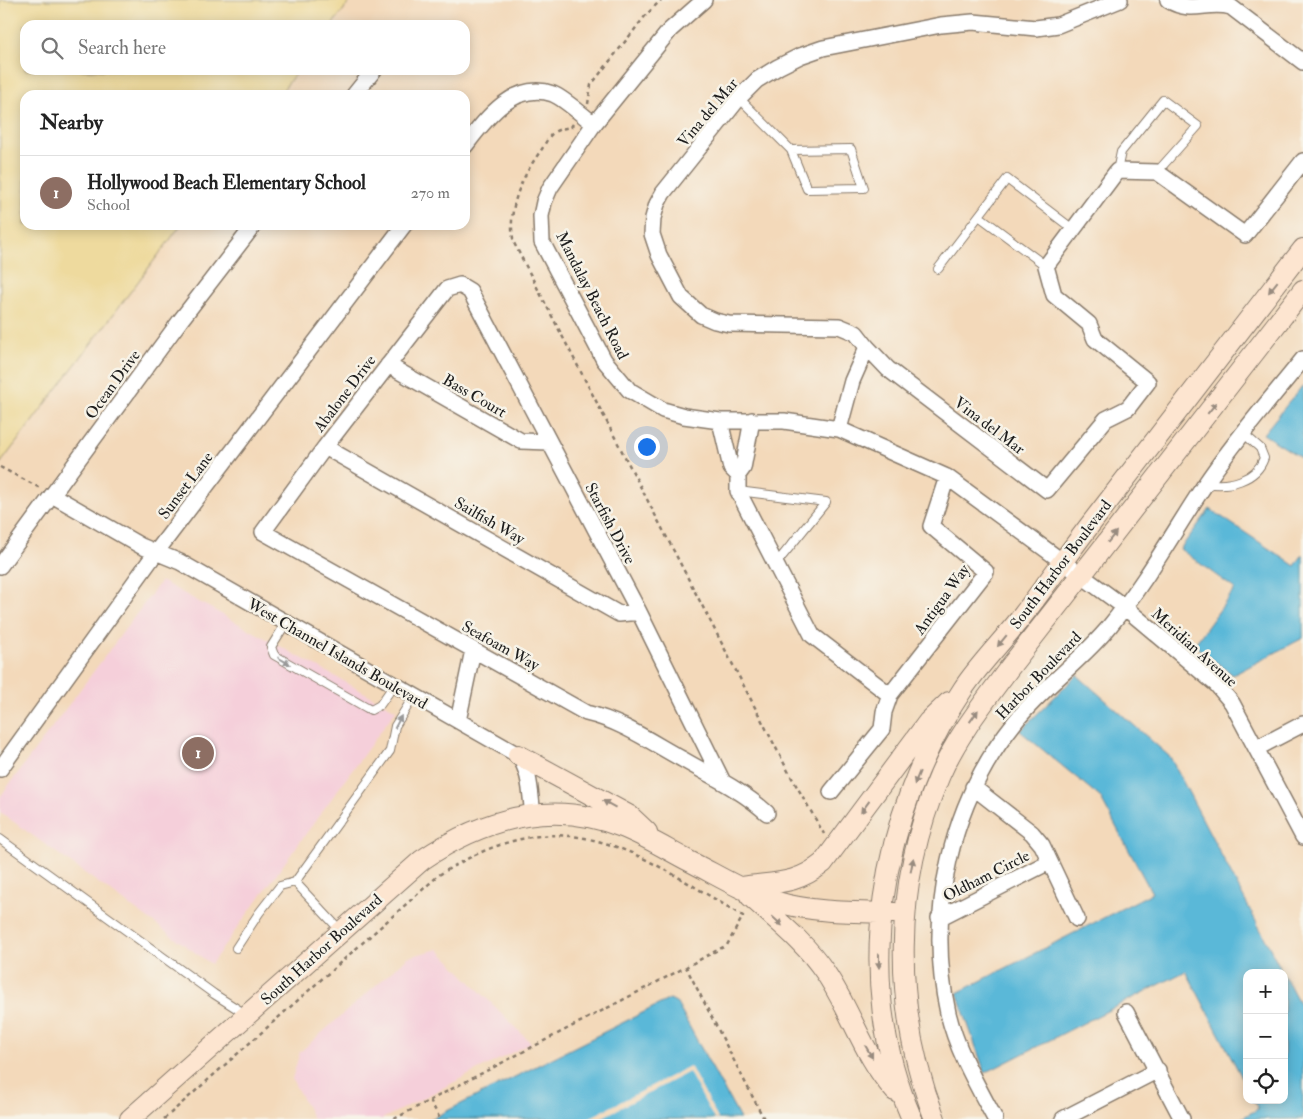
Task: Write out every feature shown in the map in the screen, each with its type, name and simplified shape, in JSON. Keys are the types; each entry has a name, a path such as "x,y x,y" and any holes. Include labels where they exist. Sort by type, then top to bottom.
{"main road":[{"name":"South Harbor Boulevard","path":"881,912 886,875 907,803 935,739 963,689 1023,614 1303,249"},
{"name":"South Harbor Boulevard","path":"905,913 912,862 940,774 970,722 1010,667 1303,290"},
{"path":"741,888 789,882 812,872 833,851 928,722 963,689"},
{"name":"West Channel Islands Boulevard","path":"518,755 630,816 661,846"},
{"name":"West Channel Islands Boulevard","path":"533,815 559,814 592,818 624,828 741,888 773,901 795,907 905,913"},
{"name":"South Harbor Boulevard","path":"130,1119 340,930 422,860 446,843 475,829 533,815"},
{"path":"741,888 804,945 825,971 887,1082 908,1110"},
{"path":"881,912 879,964 882,1005 890,1057 908,1110"},
{"path":"905,913 904,968 908,1014 916,1056 935,1119"}],"street":[{"name":"Mandalay Beach Road","path":"704,0 670,30 594,124 550,188 544,202 541,216 542,242 604,360 614,375 644,401 663,410 684,416 720,421 784,421 839,429 947,478 1063,560"},
{"name":"Vina del Mar","path":"1046,266 1054,295 1089,324 1095,339 1148,382 1128,408 1106,419 1047,490 888,370 856,333 839,326 729,324 701,315 681,297 659,255 652,234 653,218 663,193 739,98 758,80 800,56 823,48 941,25 972,22 1036,28 1058,25 1120,0"},
{"path":"1168,0 1184,8 1218,5 1231,8 1303,62"},
{"path":"358,90 370,75"},
{"path":"470,141 507,100 530,92 553,94 594,124"},
{"path":"1046,266 1117,171 1157,172 1244,235 1303,161"},
{"name":"Ocean Drive","path":"0,566 180,321 250,230"},
{"name":"Sunset Lane","path":"0,769 157,552 400,230"},
{"name":"Abalone Drive","path":"264,532 325,447 447,290 460,285"},
{"name":"Starfish Drive","path":"460,285 470,291 639,612 723,782"},
{"path":"839,429 852,381 867,347"},
{"name":"Harbor Boulevard","path":"995,1119 964,1059 948,1015 941,971 939,918 944,883 955,834 973,788 1014,723 1032,702 1109,627 1123,606 1139,588 1206,483 1243,433 1303,359"},
{"name":"Bass Court","path":"388,365 521,441 549,442"},
{"path":"752,420 743,468 738,475 738,491 812,635 890,696"},
{"path":"720,421 731,468 738,475"},
{"name":"Sailfish Way","path":"325,447 619,614 639,612"},
{"path":"729,457 745,458"},
{"name":"Antigua Way","path":"831,792 882,729 884,712 890,696 986,572 931,526 947,478"},
{"name":"West Channel Islands Boulevard","path":"52,495 141,546 157,552 286,623 518,755"},
{"name":"Seafoam Way","path":"264,532 586,712 608,718 750,797 767,813"},
{"name":"Meridian Avenue","path":"1063,560 1123,606 1216,684 1232,703 1303,837"},
{"path":"458,721 473,650"},
{"path":"1257,748 1303,724"},
{"path":"518,755 524,762 528,774 533,815"},
{"name":"Oldham Circle","path":"973,788 1032,833 1042,845 1077,919"},
{"name":"Oldham Circle","path":"939,918 1049,862"},
{"path":"1126,1012 1182,1119"},
{"path":"1063,1119 1158,1070"}],"lane":[{"path":"739,98 791,150 807,189 864,188 851,148 791,150"},
{"path":"1117,171 1121,152 1163,100 1198,126 1157,172"},
{"path":"938,269 1007,179 1074,230"},
{"path":"979,216 1046,266"},
{"path":"1206,483 1221,486 1245,479 1261,468 1264,458 1260,448 1243,433"},
{"path":"738,491 826,502 775,565"},
{"path":"286,623 271,647 274,655 350,699 371,710 380,706 394,685"},
{"path":"236,948 280,886 295,882 390,751 395,726 414,696"},
{"path":"0,839 214,994 247,1015"},
{"path":"295,882 340,930"}],"path":[{"path":"661,0 646,15 591,85 590,101 571,127 560,129 553,134 525,172 512,214 511,231 514,243 788,771 833,851"},
{"path":"0,467 52,495"},
{"path":"164,1119 439,875 468,857 495,846 524,839 575,835 611,843 641,855 743,916 727,945 394,1119"},
{"path":"686,967 764,1119"},
{"path":"430,1100 440,1119"}],"shaded area":[{"path":"161,581 396,710 211,964 0,812 0,797"},
{"path":"438,949 531,1043 382,1119 313,1119 292,1079 300,1052 408,957"}],"sand":[{"path":"0,0 351,0 336,20 20,20 20,75 294,75 283,90 20,90 20,230 177,230 0,464"}],"water":[{"path":"1303,385 1303,459 1263,434"},
{"path":"1210,509 1295,566 1303,554 1303,638 1233,675 1194,645 1235,589 1180,549"},
{"path":"1077,675 1170,757 1281,969 1243,969 1243,1079 1186,971 985,1073 957,993 1152,893 1100,797 1020,731"},
{"path":"1288,982 1303,1010 1303,1119 1240,1119 1258,1109 1256,1104 1288,1104"},
{"path":"670,999 676,1002 740,1119 431,1119"}],"pier":[{"path":"690,1066 718,1119 714,1119 689,1072 599,1119 587,1119"}],"place":[{"name":"Hollywood Beach Elementary School","path":"198,753"}]}
